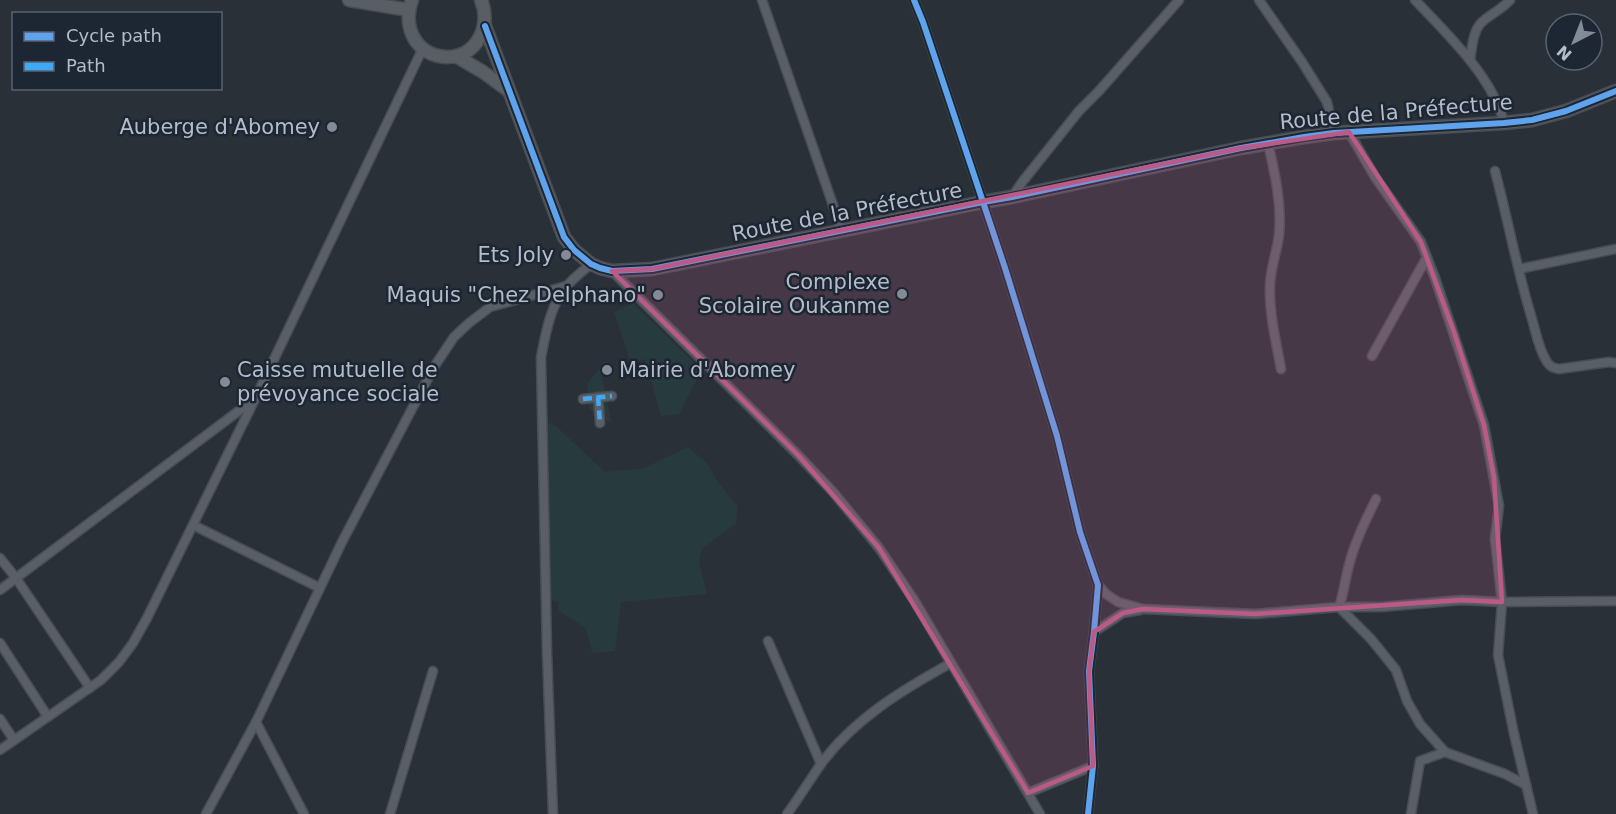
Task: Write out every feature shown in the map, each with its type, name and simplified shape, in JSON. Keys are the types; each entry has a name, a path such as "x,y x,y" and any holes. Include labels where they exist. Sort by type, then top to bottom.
{"street":[{"path":"350,0 410,5 408,18 412,35 423,48 439,56 456,56 464,53 478,42 485,26"},
{"name":"Route de la Préfecture","path":"481,0 486,16 485,26 564,237 574,250 591,264 612,271 652,269 1268,143 1334,133 1532,120 1566,111 1616,91"},
{"path":"762,0 842,231"},
{"path":"914,0 983,202 1057,436 1080,532 1098,585 1106,594 1118,602 1143,609 1255,614 1462,600 1616,601"},
{"path":"1012,197 1079,111 1179,0"},
{"path":"1259,0 1327,102 1334,133"},
{"path":"1415,0 1470,60 1498,104 1504,123"},
{"path":"1470,60 1479,25 1510,0"},
{"path":"0,750 101,680 119,662 133,643 255,399 423,48"},
{"path":"456,56 510,92"},
{"path":"1349,132 1375,177 1421,242 1436,278 1486,436 1498,506 1495,539 1502,602 1498,656 1533,814"},
{"path":"1268,143 1278,186 1280,213 1279,237 1270,283 1270,313 1281,369"},
{"path":"1495,171 1530,311 1547,363 1559,369 1616,363"},
{"path":"1519,269 1616,249"},
{"path":"1372,356 1426,258"},
{"path":"553,814 541,357 546,329 554,306 566,286 591,264"},
{"path":"612,271 798,455 833,492 879,548 914,600 1040,814"},
{"path":"206,814 256,722 342,542 434,367 454,337 490,307 566,286"},
{"path":"583,399 612,396"},
{"path":"598,398 600,423"},
{"path":"0,590 255,399"},
{"path":"1339,607 1344,594 1348,566 1358,536 1376,499"},
{"path":"193,525 320,588"},
{"path":"0,558 90,688"},
{"path":"1088,814 1093,766 1089,671 1098,585"},
{"path":"1339,607 1371,639 1396,670 1407,701 1420,724 1445,752 1526,784"},
{"path":"1094,632 1123,613 1143,609"},
{"path":"768,641 821,764"},
{"path":"0,643 48,717"},
{"path":"787,814 821,764 849,733 870,714 902,692 951,663"},
{"path":"390,814 433,671"},
{"path":"0,719 14,740"},
{"path":"256,722 304,814"},
{"path":"1411,814 1420,761 1445,752"},
{"path":"1028,793 1093,766"}],"highlighted area":[{"path":"1349,132 1421,242 1454,332 1484,425 1494,477 1502,602 1462,600 1255,614 1143,609 1123,613 1094,632 1089,671 1093,766 1028,793 879,548 798,455 612,271 652,269 1241,148"}],"green space":[{"path":"633,303 702,370 679,414 661,416 645,359 631,363 614,312"},
{"path":"600,368 612,424 589,409 587,384"},
{"path":"550,423 605,472 644,468 688,447 707,463 718,482 738,507 736,524 702,548 699,563 707,594 621,602 615,651 592,653 586,628 559,611 558,602 550,599 545,425"}],"marked path":[{"path":"583,399 612,396"},
{"path":"598,397 600,423"}],"cycle path":[{"path":"914,0 1005,268 1057,436 1080,532 1098,585 1089,671 1093,766 1088,814"},
{"path":"485,26 564,237 574,250 591,264 612,271 652,269 1304,137 1532,120 1566,111 1616,91"}],"place":[{"name":"Auberge d'Abomey","path":"332,127"},
{"name":"Ets Joly","path":"566,255"},
{"name":"Complexe Scolaire Oukanme","path":"902,294"},
{"name":"Maquis \"Chez Delphano\"","path":"658,295"},
{"name":"Mairie d'Abomey","path":"607,370"},
{"name":"Caisse mutuelle de prévoyance sociale","path":"225,382"}]}
